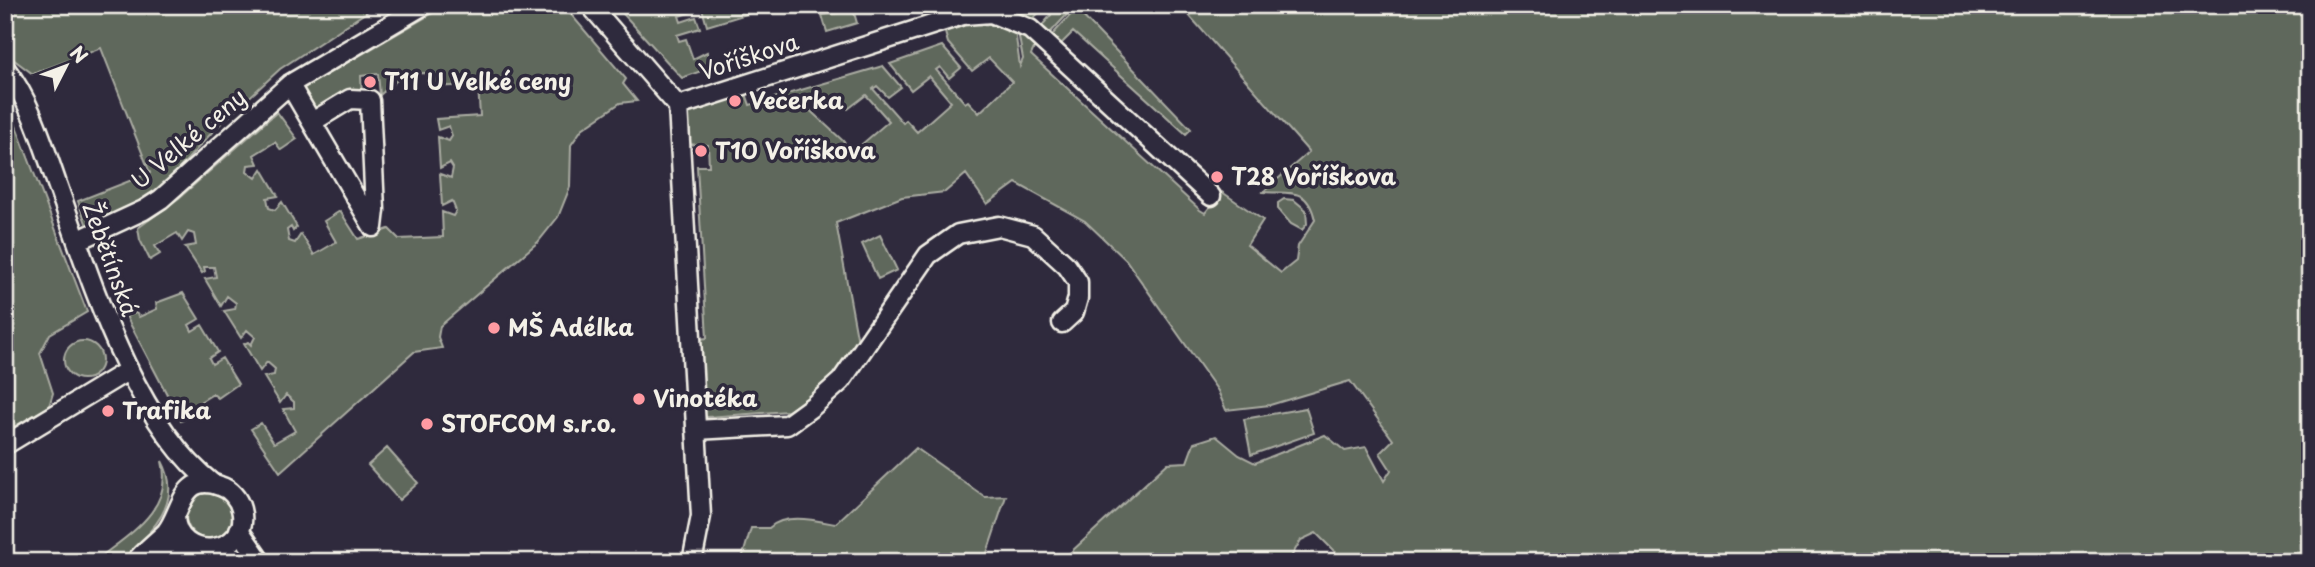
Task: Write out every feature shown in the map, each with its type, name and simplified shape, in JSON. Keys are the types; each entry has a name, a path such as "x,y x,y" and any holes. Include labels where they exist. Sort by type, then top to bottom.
{"street":[{"name":"U Velké ceny","path":"77,241 144,210 161,199 290,84 424,5"},
{"path":"590,5 678,106"},
{"name":"Voříškova","path":"692,562 701,516 678,106 963,15 991,13 1030,29 1211,196"},
{"name":"Žebětínská","path":"5,68 29,109 77,241 129,370 185,459 213,484"},
{"path":"290,84 338,167 373,227 376,226 370,100 350,99 312,122"},
{"path":"696,430 787,425 841,381 928,255 958,234 999,226 1034,235 1068,266 1078,282 1079,298 1074,312 1062,323"},
{"path":"5,445 129,370"},
{"path":"135,562 163,534 175,516 186,492 185,459"},
{"path":"142,562 175,547 191,545 205,550 218,549 231,542 239,530 242,513 237,500 228,490 213,484 197,485 186,492"},
{"path":"175,516 180,533 191,545"},
{"path":"239,530 261,562"},
{"path":"218,549 243,562"}],"shaded area":[{"path":"5,5 377,5 280,69 216,128 157,193 91,227 87,226 78,201 150,173 101,48 33,74 5,53"},
{"path":"447,5 563,5 626,79 623,84 637,101 620,103 582,129 571,145 570,187 558,217 538,242 440,326 438,337 442,348 414,352 280,472 251,429 261,423 274,443 295,431 283,409 294,408 294,402 286,395 280,403 264,377 274,375 275,369 267,362 260,371 244,344 248,342 251,345 255,337 247,330 241,338 224,311 235,309 236,303 227,296 221,306 205,279 216,277 214,267 204,267 205,271 202,273 185,247 196,245 194,234 188,232 182,241 177,233 155,246 160,254 150,260 140,240 138,228 179,198 277,112 297,139 281,150 275,142 254,155 258,164 248,165 247,171 256,178 262,169 278,196 267,198 269,208 275,210 282,202 297,227 293,231 291,227 287,230 289,241 295,243 301,234 314,255 336,242 324,221 340,211 358,239 389,229 399,239 443,237 442,212 453,216 456,211 452,201 442,206 440,174 451,178 453,168 450,163 440,168 438,137 449,141 452,136 449,126 438,130 436,119 480,116 478,85 428,87 426,73 404,74 380,95 378,74 361,76 362,96 319,109 312,107 302,89"},
{"path":"615,5 697,5 698,10 679,16 681,22 696,17 700,28 677,35 679,41 686,39 693,59 707,52 712,67 682,78"},
{"path":"701,5 772,5 773,6 707,26"},
{"path":"1002,5 1074,7 1050,33 1040,28 1051,15 1044,8 1031,20"},
{"path":"1180,5 2310,5 2310,562 1332,562 1337,554 1316,533 1301,540 1288,562 1060,562 1168,463 1187,462 1194,443 1216,436 1239,455 1255,463 1325,435 1345,451 1366,447 1384,481 1391,470 1380,453 1393,440 1350,381 1270,405 1226,410 1218,391 1126,260 1085,221 1016,183 987,204 966,174 945,192 902,197 836,223 858,342 826,385 788,411 694,418 690,340 707,338 697,166 709,166 708,145 680,144 678,106 743,85 750,105 883,66 901,87 888,97 877,86 873,89 903,123 906,120 917,132 951,102 929,76 911,90 890,64 942,46 961,68 949,78 940,67 936,70 965,103 968,101 979,113 1012,82 989,58 972,71 948,43 944,29 980,24 1006,28 1015,31 1020,66 1023,59 1018,32 1035,46 1031,55 1200,210 1205,213 1222,192 1263,220 1247,245 1281,273 1296,261 1298,246 1315,220 1312,209 1303,197 1290,193 1263,192 1309,152","holes":["866,95 889,121 854,151 803,104 802,98 829,108 840,100 848,109"]},
{"path":"852,6 857,23 827,32 822,15 838,13"},
{"path":"1076,9 1191,129 1186,134 1073,32 1060,45 1056,42 1058,39 1052,35"},
{"path":"5,97 87,312 50,334 40,353 53,393 49,406 5,432"},
{"path":"1284,199 1294,200 1306,210 1307,224 1302,230 1291,224 1278,209 1278,203"},
{"path":"880,235 897,270 878,279 862,244"},
{"path":"183,293 199,319 189,325 192,331 202,325 218,352 209,358 212,364 222,358 238,384 218,398 213,394 195,405 196,412 181,421 126,316 136,313 139,317 157,309 156,303"},
{"path":"83,341 97,346 102,360 97,374 83,379 69,374 64,360 69,346"},
{"path":"1306,408 1314,433 1251,455 1244,419"},
{"path":"387,448 418,483 399,500 368,465"},
{"path":"916,448 985,497 1006,496 984,562 741,562 751,528 769,528 783,520 791,519 835,524"},
{"path":"162,461 169,480 168,498 162,515 150,531 153,536 118,562 94,562 133,531 154,508 164,479"},
{"path":"209,493 225,500 232,516 225,532 209,539 193,532 186,516 193,500"}],"place":[{"name":"T11 U Velké ceny","path":"370,82"},
{"name":"Večerka","path":"735,101"},
{"name":"T10 Voříškova","path":"701,151"},
{"name":"T28 Voříškova","path":"1217,177"},
{"name":"MŠ Adélka","path":"494,328"},
{"name":"Vinotéka","path":"639,399"},
{"name":"Trafika","path":"108,411"},
{"name":"STOFCOM s.r.o.","path":"427,424"}]}
